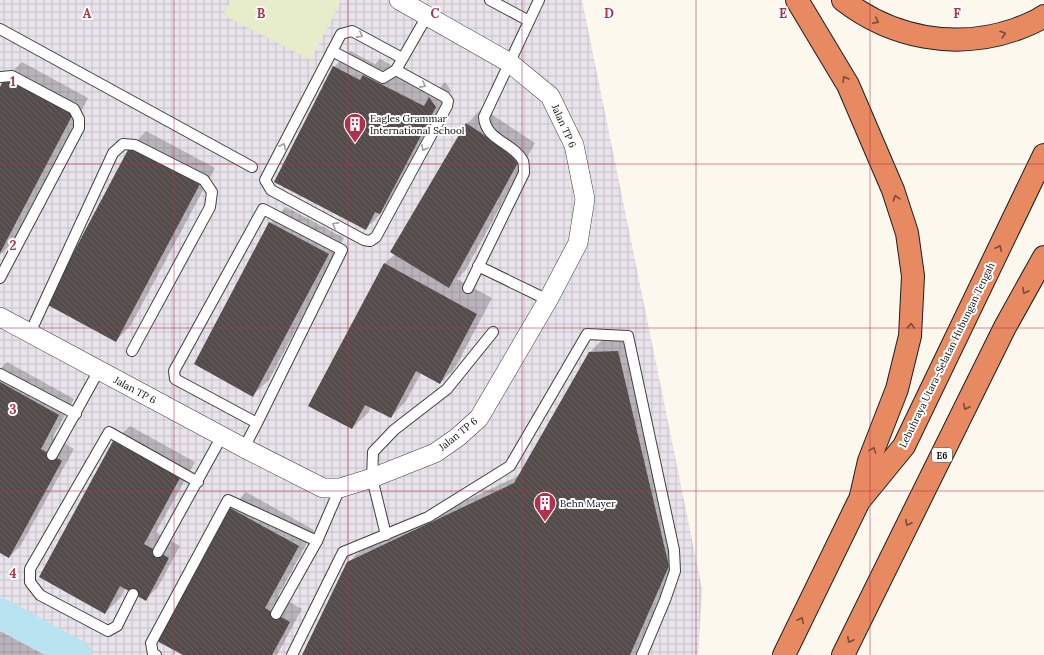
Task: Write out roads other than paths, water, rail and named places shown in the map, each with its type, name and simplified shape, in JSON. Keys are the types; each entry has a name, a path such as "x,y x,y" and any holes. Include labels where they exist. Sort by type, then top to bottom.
{"highway":[{"path":"797,0 848,85 893,190 907,233 913,276 910,336 897,389 869,461 859,501"},
{"path":"844,0 859,12 890,27 926,38 966,40 999,35 1034,23 1044,16"},
{"name":"Lebuhraya Utara–Selatan Hubungan Tengah","path":"784,655 859,501 904,446 1044,155"},
{"name":"E6","path":"843,655 1005,327 1044,257"}],"street":[{"name":"Jalan TP 6","path":"0,317 244,448 323,488 340,488 372,478 435,453 458,437 479,418 548,300 578,243 585,199 574,145 550,96 510,63 398,0"}],"lane":[{"path":"490,0 529,21"},
{"path":"468,288 524,173 522,161 512,148 496,138 484,125 484,117 539,0"},
{"path":"332,51 383,78 396,70 427,16"},
{"path":"0,29 252,167"},
{"path":"396,70 445,97 448,101 447,106 376,237 370,241 364,240 271,190 265,180 341,34 352,31 402,58"},
{"path":"0,77 12,76 74,109 79,119 79,128 1,271"},
{"path":"30,333 113,153 123,144 135,145 204,180 212,192 210,207 132,351"},
{"path":"244,448 257,423 342,250 263,209 174,371 175,379 257,423"},
{"path":"478,266 548,300"},
{"path":"386,535 372,478 373,452 394,430 446,389 492,332"},
{"path":"292,655 343,552 428,517 510,466 587,334 628,336 674,550 675,571 665,600 642,655"},
{"path":"52,455 99,370"},
{"path":"0,374 76,414"},
{"path":"133,594 118,626 108,631 40,595 30,582 30,569 109,432 198,482"},
{"path":"158,552 198,482 222,436"},
{"path":"276,614 317,541 340,488"},
{"path":"156,655 153,654 151,643 228,500 317,541"}],"waterway":[{"path":"0,613 77,655"}],"place":[{"name":"Eagles Grammar International School","path":"355,144"},
{"name":"Behn Mayer","path":"545,522"}]}
